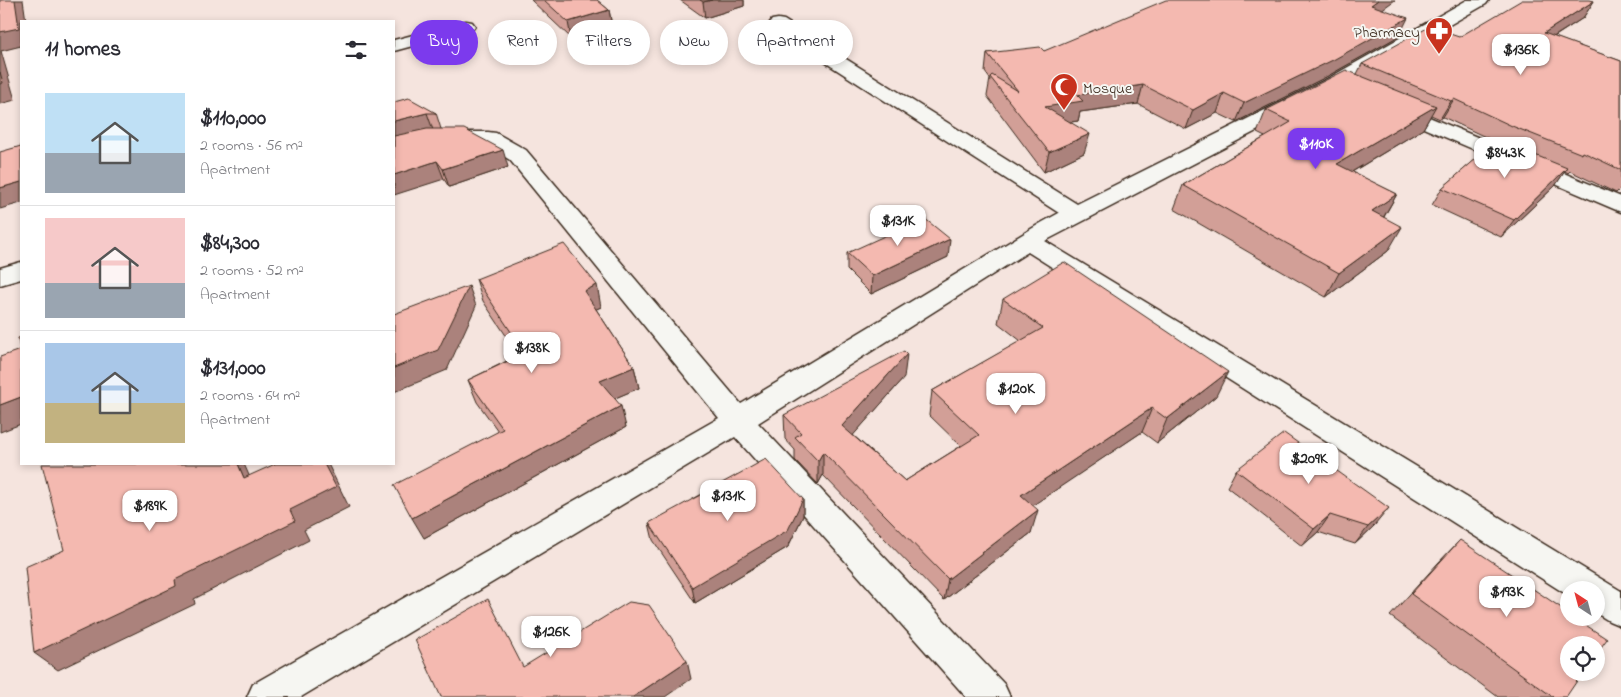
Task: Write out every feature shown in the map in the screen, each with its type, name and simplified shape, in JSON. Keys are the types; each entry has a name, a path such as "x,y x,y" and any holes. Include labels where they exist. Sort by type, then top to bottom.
{"street":[{"path":"266,697 738,421 1028,241 1076,214 1334,83 1480,0"},
{"path":"395,46 410,42"},
{"path":"842,65 1076,214"},
{"path":"1334,83 1621,205"},
{"path":"395,147 434,138 488,138 518,155 738,421 991,697"},
{"path":"1028,241 1575,581"},
{"path":"0,277 20,270"},
{"path":"1605,600 1621,610"}],"building":[{"path":"0,0 15,0 19,28 0,32"},
{"path":"544,0 597,0 609,10 575,20 567,20"},
{"path":"1166,0 1378,0 1371,5 1408,18 1335,59 1244,103 1224,93 1193,110 1143,85 1077,95 1083,101 1045,107 1090,134 1049,152 990,77 992,75 1018,91 987,53 1040,47 1044,51"},
{"path":"1522,0 1594,1 1544,33 1621,61 1621,170 1583,152 1582,154 1512,126 1454,99 1451,101 1362,64 1429,27 1459,37"},
{"path":"1346,70 1436,106 1337,164 1397,194 1372,211 1402,227 1339,273 1183,185 1291,122 1266,110"},
{"path":"0,72 3,83 0,84"},
{"path":"409,98 436,113 427,113 395,121 395,102"},
{"path":"427,129 464,129 503,150 443,169 437,161 395,175 395,136"},
{"path":"1498,140 1567,168 1514,220 1442,188"},
{"path":"20,146 20,182 0,188 0,152"},
{"path":"924,218 950,239 872,276 847,253"},
{"path":"564,244 597,285 584,291 634,367 600,381 621,406 412,518 394,485 503,429 468,380 525,353 476,279"},
{"path":"1064,262 1228,372 1167,419 1152,408 1021,495 1038,510 948,579 823,452 818,461 795,437 801,433 784,415 904,351 907,354 842,426 905,481 979,435 932,391 1043,328 1003,299"},
{"path":"469,286 438,350 395,368 395,314"},
{"path":"20,350 20,397 0,405 0,357"},
{"path":"1284,433 1389,508 1368,527 1330,515 1314,529 1236,470"},
{"path":"766,459 803,499 788,530 692,587 649,523"},
{"path":"42,465 238,465 244,478 273,465 325,465 336,487 290,510 295,521 175,580 176,586 34,653 25,567 64,550"},
{"path":"1460,540 1560,607 1560,626 1587,626 1602,636 1560,636 1560,681 1577,681 1566,697 1553,697 1411,594"},
{"path":"488,599 523,667 629,602 649,605 687,661 633,697 441,697 415,640"}],"place":[{"name":"Pharmacy","path":"1439,55"},
{"name":"Mosque","path":"1064,111"}]}
